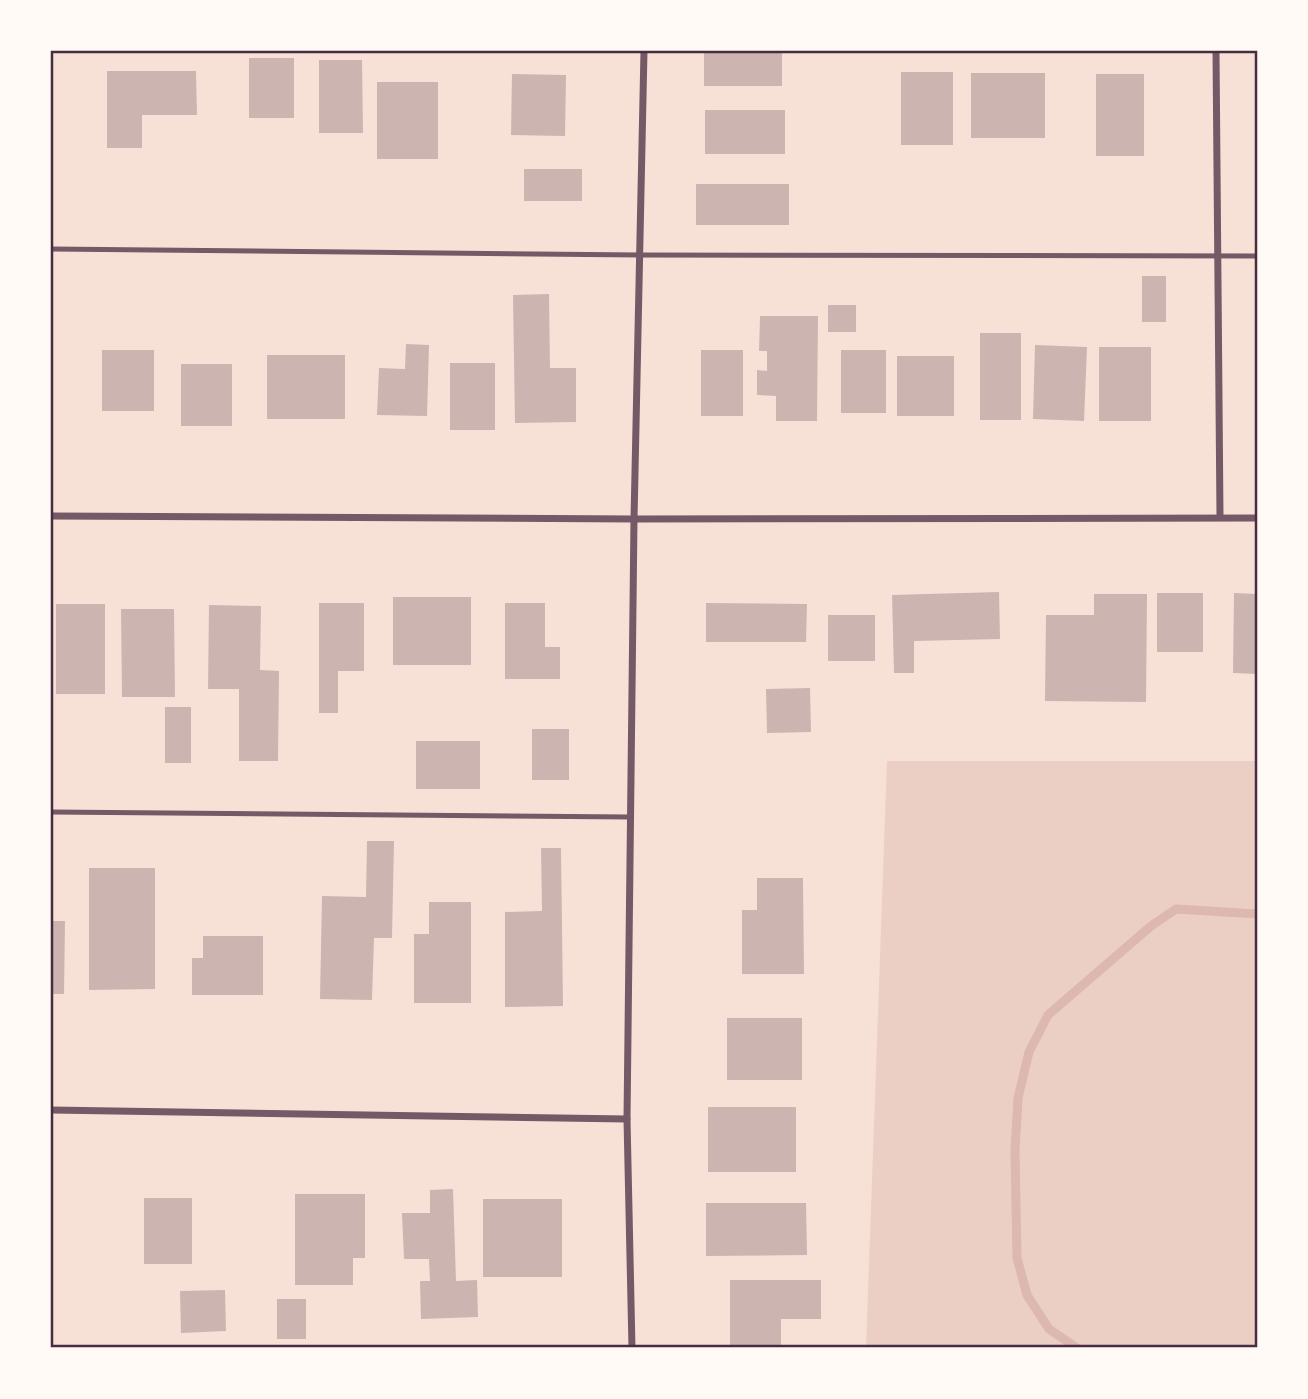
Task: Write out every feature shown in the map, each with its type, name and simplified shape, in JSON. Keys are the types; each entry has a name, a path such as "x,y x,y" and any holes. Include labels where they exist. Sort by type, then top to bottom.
{"street":[{"path":"632,1348 627,1119 643,51"},
{"path":"1216,51 1220,517"},
{"path":"51,516 1257,518"},
{"path":"51,1110 627,1119"}],"lane":[{"path":"51,249 640,255 1257,256"},
{"path":"51,812 631,817"}],"shaded area":[{"path":"887,761 1257,761 1257,1348 866,1348"}],"building":[{"path":"704,51 782,51 782,86 704,86"},
{"path":"249,58 294,58 294,118 249,118"},
{"path":"319,60 362,60 363,133 319,133"},
{"path":"107,71 196,71 197,115 142,115 142,148 107,148"},
{"path":"901,72 953,72 953,145 901,145"},
{"path":"971,73 1045,73 1045,138 971,138"},
{"path":"512,74 566,75 565,136 511,135"},
{"path":"1096,74 1144,74 1144,156 1096,156"},
{"path":"377,82 438,82 438,159 377,159"},
{"path":"705,110 785,110 785,154 705,154"},
{"path":"524,169 582,169 582,201 524,201"},
{"path":"696,184 789,184 789,225 696,225"},
{"path":"1142,276 1166,276 1166,322 1142,322"},
{"path":"549,294 550,368 576,368 576,422 515,423 513,295"},
{"path":"828,305 856,305 856,332 828,332"},
{"path":"760,316 818,316 817,421 776,421 776,396 757,395 757,370 767,371 767,351 759,351"},
{"path":"980,333 1021,333 1021,420 980,420"},
{"path":"406,344 429,345 427,416 377,415 379,368 405,369"},
{"path":"1035,345 1087,347 1084,421 1033,419"},
{"path":"1099,347 1151,347 1151,421 1099,421"},
{"path":"102,350 154,350 154,411 102,411"},
{"path":"701,350 743,350 743,416 701,416"},
{"path":"841,350 886,350 886,413 841,413"},
{"path":"267,355 345,355 345,419 267,419"},
{"path":"897,356 954,356 954,416 897,416"},
{"path":"450,363 495,363 495,430 450,430"},
{"path":"181,364 232,364 232,426 181,426"},
{"path":"999,592 1000,639 914,641 914,673 894,673 892,595"},
{"path":"1157,593 1203,593 1203,652 1157,652"},
{"path":"1234,593 1257,594 1257,674 1233,673"},
{"path":"1094,594 1147,594 1146,702 1045,701 1046,615 1094,615"},
{"path":"393,597 471,597 471,665 393,665"},
{"path":"319,603 364,603 364,671 338,671 338,713 319,713"},
{"path":"505,603 545,603 545,647 560,647 560,679 505,679"},
{"path":"706,603 807,604 806,642 706,642"},
{"path":"56,604 105,604 105,694 56,694"},
{"path":"209,605 261,606 260,670 279,671 278,761 239,761 239,689 208,689"},
{"path":"121,609 174,609 175,697 122,697"},
{"path":"828,615 875,615 875,661 828,661"},
{"path":"810,688 811,732 767,733 766,689"},
{"path":"165,707 191,707 191,763 165,763"},
{"path":"532,729 569,729 569,780 532,780"},
{"path":"416,741 480,741 480,789 416,789"},
{"path":"367,841 394,841 392,938 374,938 372,1000 320,999 322,896 366,897"},
{"path":"541,848 561,848 563,1006 505,1007 505,912 542,911"},
{"path":"89,868 155,868 155,989 89,990"},
{"path":"757,878 803,878 804,974 742,974 742,910 757,910"},
{"path":"429,902 471,902 471,1003 414,1003 414,934 429,934"},
{"path":"51,921 65,921 64,994 51,994"},
{"path":"203,936 263,936 263,995 192,995 192,958 203,958"},
{"path":"727,1018 802,1018 802,1080 727,1080"},
{"path":"708,1107 796,1107 796,1172 708,1172"},
{"path":"453,1189 456,1281 477,1280 478,1317 421,1319 420,1281 430,1281 429,1259 404,1259 402,1213 430,1213 430,1190"},
{"path":"295,1194 365,1194 365,1258 353,1258 353,1285 295,1285"},
{"path":"144,1198 192,1198 192,1264 144,1264"},
{"path":"483,1199 562,1199 562,1277 483,1277"},
{"path":"706,1203 806,1203 807,1255 706,1256"},
{"path":"730,1280 821,1280 821,1319 781,1319 781,1348 730,1348"},
{"path":"225,1290 226,1331 181,1333 180,1291"},
{"path":"277,1299 306,1299 306,1339 277,1339"}],"waterway":[{"path":"1077,1348 1049,1329 1027,1295 1017,1258 1015,1151 1018,1098 1029,1052 1048,1015 1151,926 1176,909 1257,914"}]}
